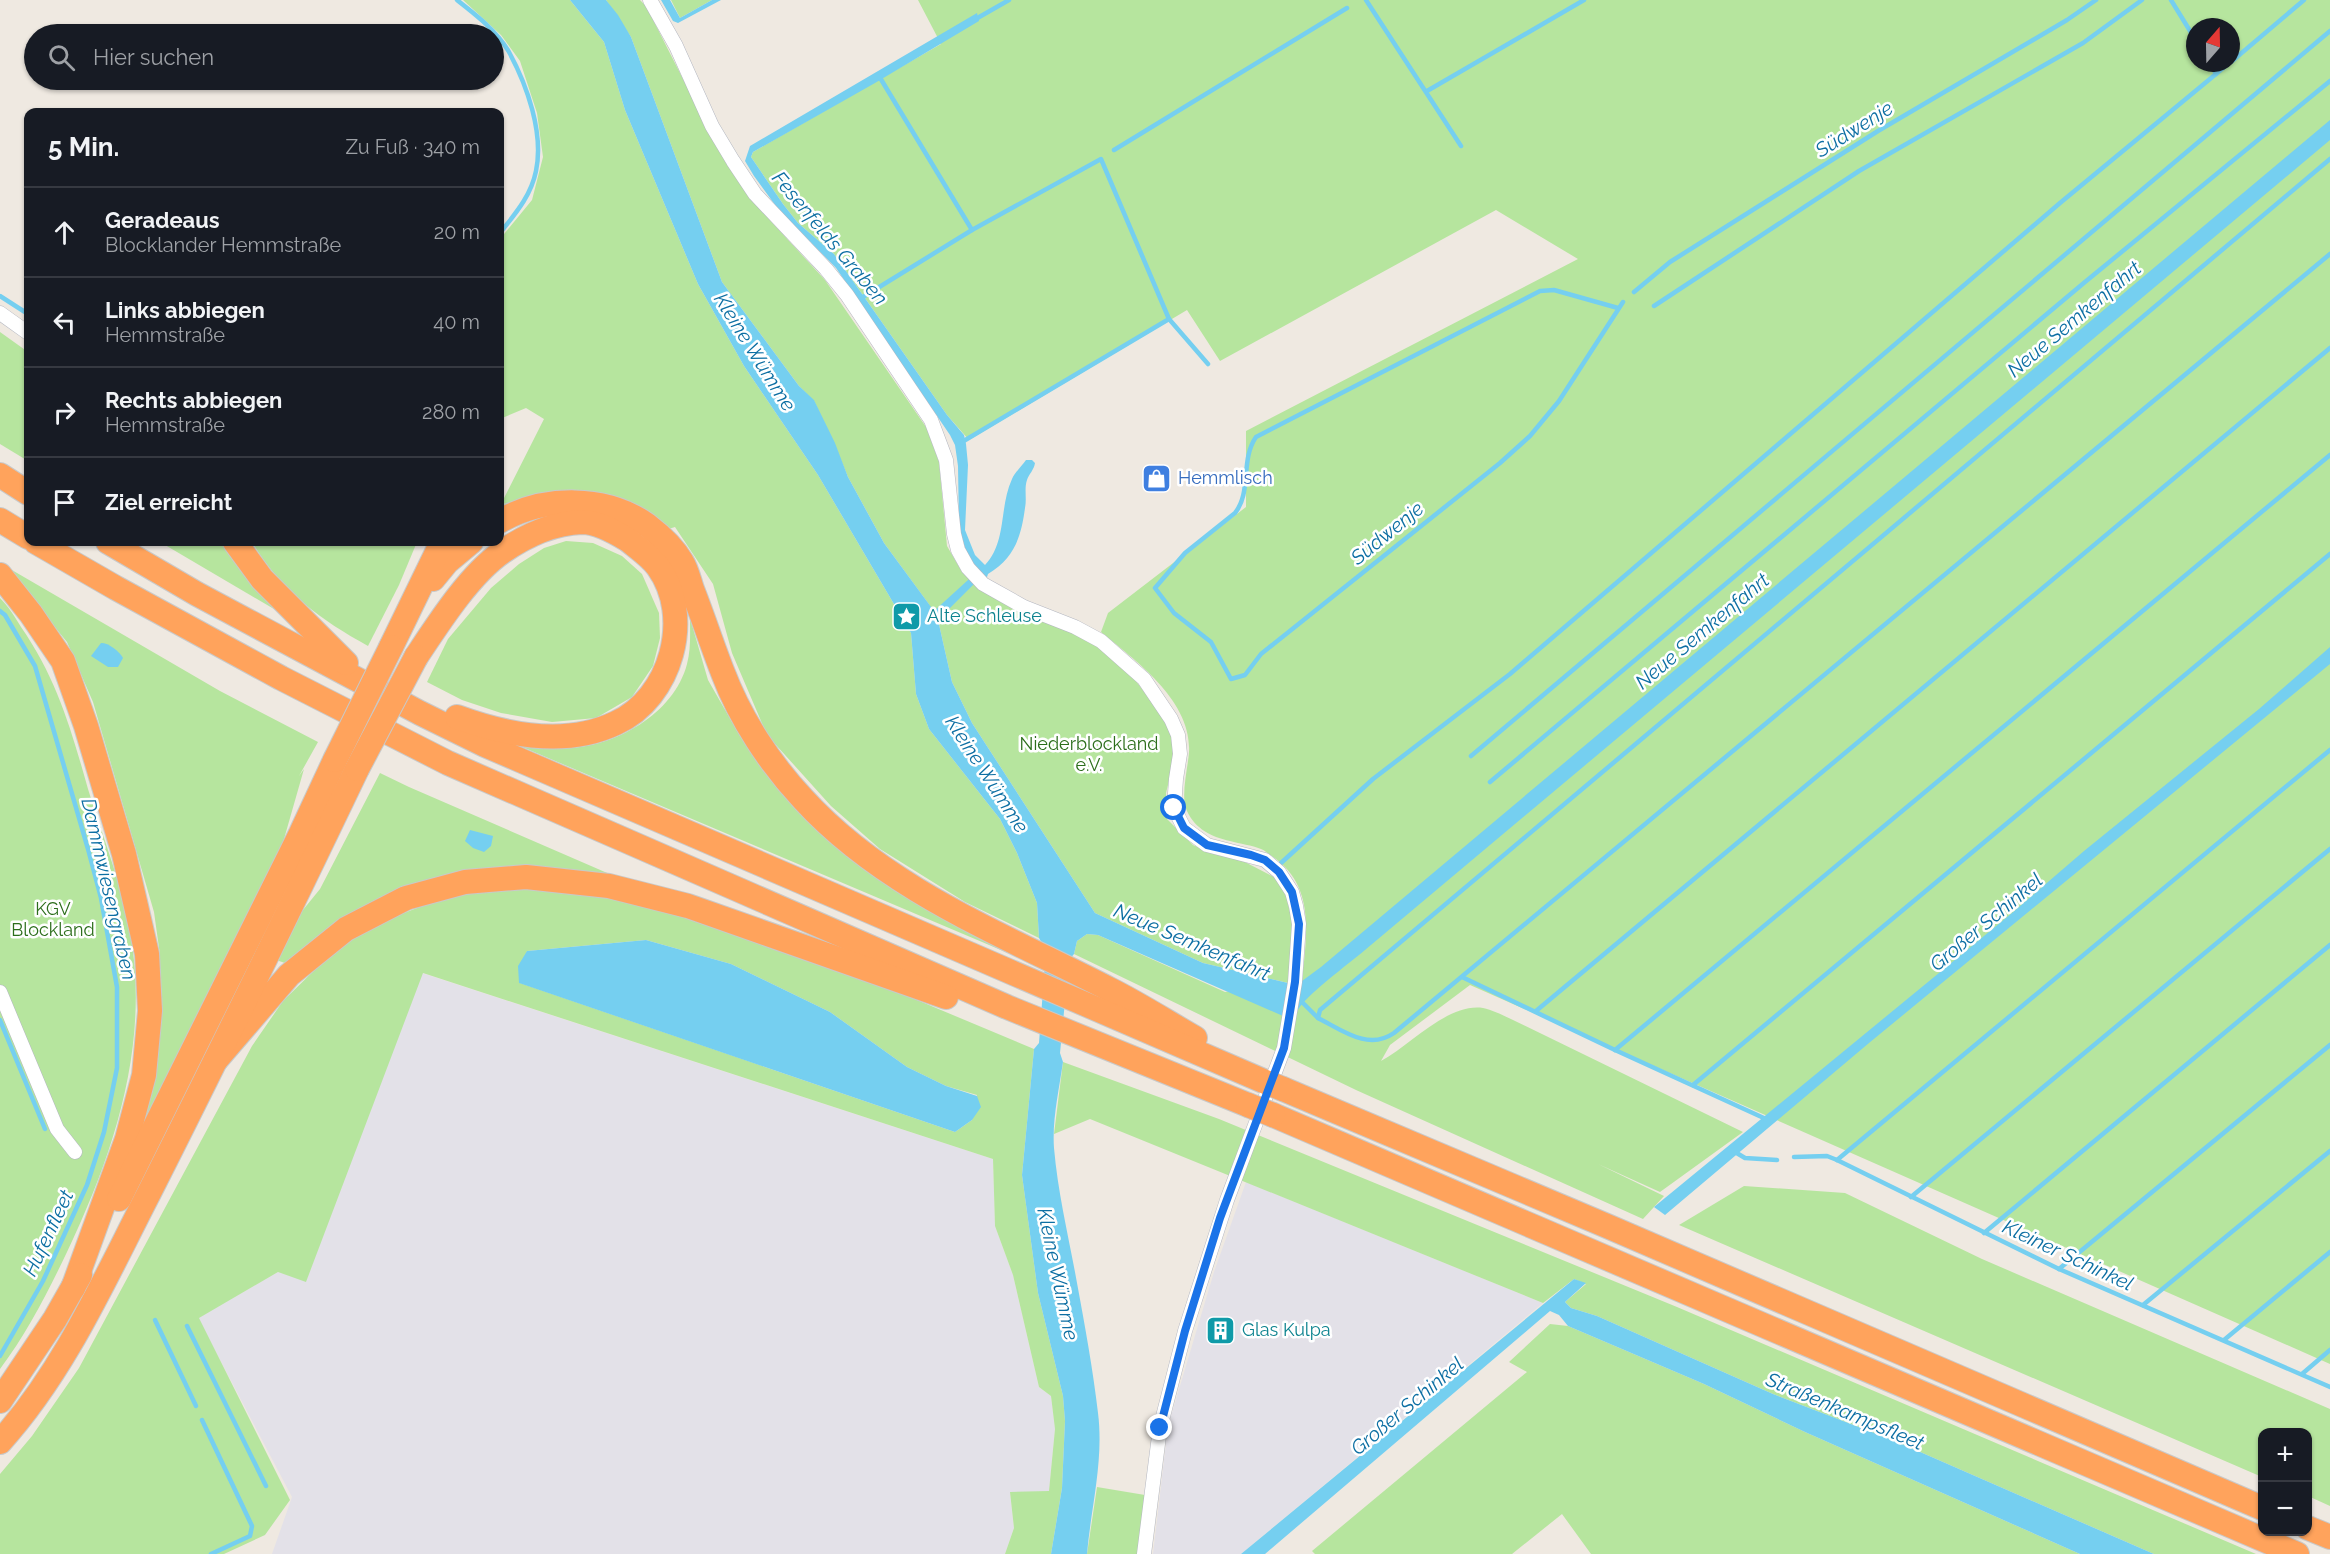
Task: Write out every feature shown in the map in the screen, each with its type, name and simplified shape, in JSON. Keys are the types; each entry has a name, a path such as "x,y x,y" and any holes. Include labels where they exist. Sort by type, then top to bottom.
{"highway":[{"path":"0,475 24,490"},
{"path":"504,518 518,511 573,502 604,506 630,514 657,533 682,562 723,675 762,747 803,799 850,843 892,874 1011,939 1112,990 1267,1081"},
{"path":"0,520 24,535"},
{"path":"0,1401 27,1364 73,1288 302,833 346,765 416,657 446,612 501,553 539,531 583,522 611,529 639,548 658,567 670,592 675,619 675,643 663,678 643,704 617,723 579,735 537,736 511,733 476,724 450,715 354,670 315,655"},
{"path":"43,546 271,672 448,763 1004,1012"},
{"path":"115,546 197,594 420,713 485,745 1101,1012 1607,1226 2258,1507"},
{"path":"239,546 276,595 354,670"},
{"path":"0,1442 31,1402 69,1346 216,1060 346,765 391,647 410,613 440,546"},
{"path":"410,613 447,562 466,546"},
{"path":"0,575 31,614 63,662 110,804 143,928 147,954 150,1011 144,1075 127,1139 73,1288"},
{"path":"216,1060 289,975 346,929 405,898 465,882 526,877 609,885 688,906 1108,1049 1273,1115 2297,1554"},
{"path":"2312,1530 2330,1538"}],"street":[{"path":"650,0 676,46 712,126 755,194 826,269 847,295 931,420 946,460 956,542 968,568 983,584 1024,607 1101,640 1144,679 1171,719 1178,735 1180,754 1174,808 1184,828 1207,845 1265,860 1279,872 1292,892 1299,924 1295,982 1284,1048 1227,1200 1185,1331 1160,1428 1144,1554"},
{"path":"0,313 24,330"},
{"path":"0,992 57,1129 75,1152"}],"shaded area":[{"path":"422,973 993,1159 995,1226 1013,1275 1039,1387 1051,1396 1055,1429 1049,1492 1010,1493 1014,1528 1005,1554 272,1554 292,1497 198,1318 278,1272 306,1281"},
{"path":"1246,1182 1543,1303 1241,1554 1153,1554 1168,1426 1214,1272"}],"green space":[{"path":"463,0 570,0 604,42 625,110 698,284 744,366 818,475 911,633 916,694 929,729 1000,819 1017,853 1037,903 1039,938 965,902 880,849 831,806 767,735 732,653 713,584 675,527 665,530 524,502 504,504 504,498 544,419 526,408 504,417 504,234 532,200 543,157 537,113 520,61 504,39 504,24 489,24"},
{"name":"Niederblockland e.V.","path":"606,0 640,0 646,6 718,148 767,217 825,280 926,427 939,462 947,546 962,572 1016,610 1089,640 1130,673 1157,709 1171,733 1174,761 1166,793 1167,819 1193,845 1214,854 1241,860 1274,877 1285,892 1294,928 1288,983 1203,963 1095,913 972,723 952,682 938,620 884,543 848,477 814,401 799,386 722,282 631,37"},
{"path":"671,0 712,0 680,18"},
{"path":"918,0 2330,0 2330,1364 1470,985 1390,1045 1381,1061 1443,1018 1470,1008 1483,1008 1513,1020 1743,1132 1660,1192 1598,1164 1664,1196 1643,1219 1356,1090 1074,954 1077,941 1087,934 1098,935 1225,992 1302,981 1306,916 1298,885 1289,871 1265,851 1211,834 1199,827 1190,817 1184,798 1189,752 1188,733 1172,699 1145,669 1101,632 1108,613 1246,507 1246,431 1578,259 1496,210 1220,361 1187,310 969,440 947,415 834,254 798,223 783,204 751,157 753,152 941,44"},
{"path":"0,332 24,349 24,459 0,444"},
{"path":"566,541 593,543 622,556 642,574 659,613 660,638 653,666 632,697 596,718 552,722 501,713 462,700 427,682 448,639 491,588 519,564 544,548"},
{"path":"167,546 233,546 291,619"},
{"path":"255,546 415,546 399,585 368,646 334,626 302,602 275,575"},
{"path":"5,566 220,691 318,742 299,776 304,769 282,846 135,1145 159,1018 160,955 154,912 93,702 67,642"},
{"name":"KGV Blockland","path":"0,598 34,646 54,685 69,725 123,900 131,937 135,978 135,1019 131,1059 113,1138 84,1215 45,1297 0,1369"},
{"path":"690,618 708,680 740,736 780,790 1009,948 1008,953 520,746 566,748 585,746 622,734 656,712 670,698 687,664"},
{"path":"380,773 628,882 463,874 291,965 276,960 294,921 320,889"},
{"path":"502,888 574,891 648,906 750,938 886,987 1034,1049 1022,1175 1038,1293 1063,1396 1065,1421 1062,1488 1051,1554 1005,1554 1014,1528 1010,1492 1049,1491 1055,1429 1051,1396 1039,1387 1013,1275 995,1226 993,1159 423,973 306,1282 278,1272 199,1318 290,1500 265,1535 224,1554 0,1554 0,1474 32,1436 79,1368 252,1046 283,1001 335,950 377,923 444,898","holes":["646,940 731,964 830,1012 907,1067 946,1086 977,1095 972,1120 955,1132 520,983 527,951"]},
{"path":"1063,1062 1219,1119 1677,1307 2256,1554 2154,1554 1895,1441 1773,1394 1597,1316 1571,1308 1565,1302 1586,1284 1574,1279 1543,1303 1090,1119 1054,1134"},
{"path":"1744,1186 1845,1193 1982,1259 2330,1409 2330,1506 2312,1498 2312,1428 2258,1428 2258,1475 1679,1225"},
{"path":"1550,1324 1568,1326 1704,1384 1805,1432 2080,1554 1591,1554 1562,1514 1512,1554 1315,1554 1312,1551 1527,1372 1509,1362"},
{"path":"1097,1487 1145,1495 1139,1554 1087,1554"}],"water":[{"name":"Kleine Wümme","path":"570,0 606,0 618,15 631,37 722,282 799,386 814,400 835,443 848,477 884,543 934,611 979,570 967,555 959,527 958,466 955,445 836,268 778,209 745,161 750,146 977,13 979,21 753,152 751,157 798,223 834,254 947,415 964,435 968,465 965,530 975,555 985,565 997,546 1005,501 1012,479 1026,460 1032,460 1035,463 1026,483 1026,505 1015,546 997,568 987,577 982,576 938,620 952,682 972,723 1095,913 1203,963 1288,983 1302,981 1321,967 2330,120 2330,140 1328,980 1308,998 1297,1012 1283,1016 1098,935 1087,934 1077,941 1074,954 1069,960 1060,1053 1063,1062 1055,1116 1054,1148 1094,1381 1099,1449 1087,1554 1051,1554 1062,1488 1065,1421 1063,1396 1038,1293 1022,1175 1034,1049 1039,1043 1046,950 1039,938 1037,903 1017,853 1000,819 929,729 916,694 911,633 818,475 744,366 698,284 625,110 604,42"},
{"path":"661,0 670,0 680,18 712,0 721,0 678,23 673,21"},
{"path":"101,643 110,646 121,655 123,658 118,667 108,667 91,656"},
{"path":"2330,647 2330,664 1869,1043 1665,1215 1654,1207 2259,709"},
{"path":"470,830 493,836 491,846 484,852 473,848 465,841"},
{"path":"646,940 731,964 830,1012 907,1067 946,1086 977,1096 981,1107 972,1120 955,1132 519,983 518,966 527,951"},
{"path":"1574,1279 1586,1283 1565,1302 1571,1308 1597,1316 1773,1394 1895,1441 2154,1554 2080,1554 1805,1432 1704,1384 1568,1326 1559,1315 1550,1311 1265,1554 1241,1554"}],"waterway":[{"path":"457,0 486,24"},
{"name":"Fesenfelds Graben","path":"974,20 1009,0"},
{"path":"1366,0 1461,146"},
{"path":"1427,91 1584,0"},
{"name":"Südwenje","path":"1634,292 1670,262 1878,131 2067,20 2096,0"},
{"path":"1654,306 1859,171 2083,43 2142,0"},
{"path":"2171,0 2186,24"},
{"path":"2240,54 2304,0"},
{"path":"1114,150 1347,8"},
{"path":"1471,756 2330,31"},
{"path":"504,44 528,94 538,141 534,180 522,204 504,228"},
{"path":"1281,863 1373,779 1510,674 2060,203 2216,74 2215,72"},
{"path":"879,76 972,230"},
{"name":"Neue Semkenfahrt","path":"1490,782 2085,282 2330,81"},
{"path":"863,297 972,230 1101,159 1169,319 1208,364"},
{"path":"2330,159 1320,1010 1318,1018 1346,1033 1365,1039 1375,1040 1394,1033 2330,254"},
{"name":"Südwenje","path":"1618,308 1554,290 1540,291 1256,437 1248,456 1243,496 1235,513 1185,553 1155,588 1174,613 1211,642 1231,679 1245,675 1261,654 1500,463 1530,436 1559,401 1623,302"},
{"path":"0,296 24,311"},
{"path":"962,442 1169,319"},
{"path":"1536,1011 2330,348"},
{"path":"1615,1050 2330,455"},
{"path":"1693,1085 2330,554"},
{"name":"Dammwiesengraben","path":"0,611 5,615 35,666 101,898 117,987 117,1068 104,1132 87,1185 43,1281 0,1356"},
{"path":"1837,1160 2330,750"},
{"path":"1911,1197 2330,849"},
{"path":"1984,1233 2330,945"},
{"path":"1462,977 1766,1119"},
{"path":"1301,1001 1318,1018"},
{"path":"0,1020 45,1129"},
{"path":"2059,1269 2330,1045"},
{"path":"2143,1305 2330,1151"},
{"name":"Kleiner Schinkel","path":"1735,1152 1745,1158 1777,1160"},
{"name":"Kleiner Schinkel","path":"1794,1157 1827,1156 1837,1160 2059,1269 2330,1387"},
{"path":"2224,1340 2330,1252"},
{"path":"155,1320 196,1406"},
{"path":"187,1326 266,1486"},
{"path":"2302,1374 2330,1350"},
{"path":"202,1420 252,1526 250,1536 211,1554"}],"place":[{"name":"Hemmlisch","path":"1157,478"},
{"name":"Alte Schleuse","path":"906,616"},
{"name":"Glas Kulpa","path":"1221,1330"}],"route":[{"path":"1160,1428 1185,1331 1220,1218 1250,1133 1284,1048 1295,982 1299,924 1292,892 1279,872 1265,860 1207,845 1184,828 1174,808"}],"water label":[{"name":"Großer Schinkel","path":"1986,922"},
{"name":"Hufenfleet","path":"48,1233"},
{"name":"Großer Schinkel","path":"1407,1406"},
{"name":"Straßenkampsfleet","path":"1845,1411"}]}
